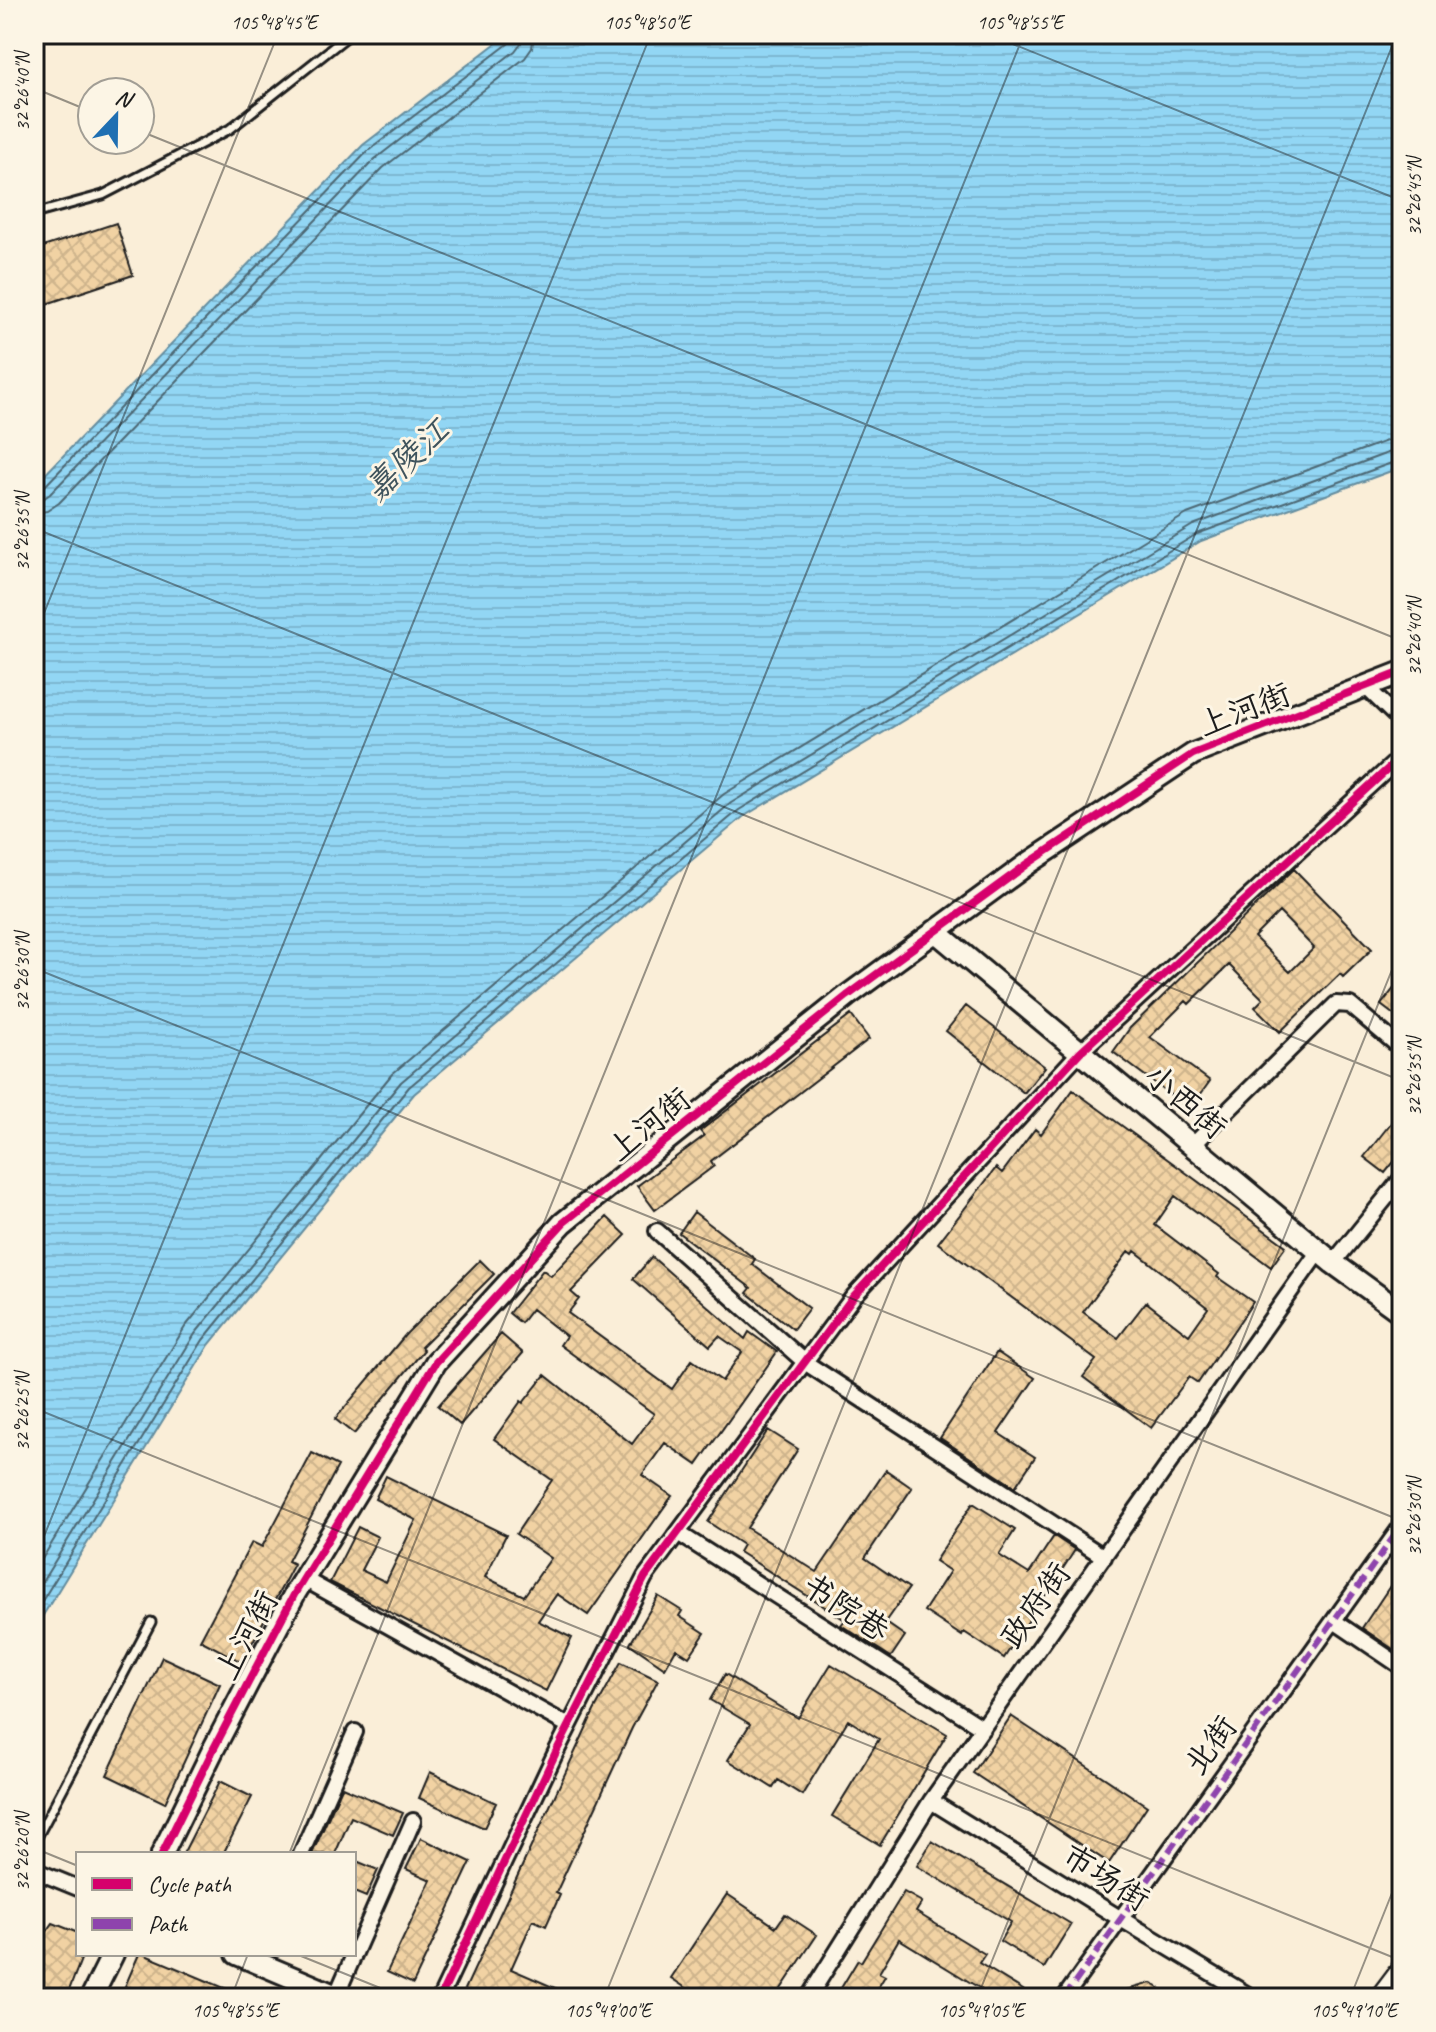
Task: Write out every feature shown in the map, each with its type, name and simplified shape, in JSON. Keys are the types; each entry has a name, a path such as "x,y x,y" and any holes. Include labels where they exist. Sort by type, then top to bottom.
{"street":[{"name":"上河街","path":"163,1852 304,1579 436,1362 563,1223 847,996 1029,863 1193,754 1402,672"},
{"path":"1366,687 1402,722"},
{"path":"440,1998 569,1726 645,1577 853,1297 1080,1052 1402,756"},
{"name":"小西街","path":"935,931 1326,1257 1402,1313"},
{"path":"1192,1146 1336,1004 1350,1005 1402,1049"},
{"name":"政府街","path":"808,1998 931,1801 1104,1557 1326,1257 1402,1178"},
{"path":"657,1231 806,1363 1104,1557"},
{"name":"北街","path":"1064,1998 1402,1525"},
{"name":"书院巷","path":"678,1533 983,1728"},
{"path":"304,1579 569,1726"},
{"path":"1334,1621 1402,1667"},
{"path":"302,1852 355,1732"},
{"name":"市场街","path":"931,1801 1253,1998"},
{"path":"356,1955 413,1821"},
{"path":"34,1870 76,1887"},
{"path":"91,1998 112,1956"},
{"path":"249,1956 309,1992 338,1997 355,1956"},
{"path":"1377,1998 1402,1965"}],"lane":[{"path":"34,214 103,195 230,129 350,34"},
{"path":"34,1843 151,1622"}],"water":[{"name":"嘉陵江","path":"508,34 1402,34 1402,467 1201,541 743,817 414,1094 209,1345 34,1630 34,486 363,145"}],"building":[{"path":"116,223 133,275 34,308 34,250"},
{"path":"1294,869 1372,949 1343,977 1340,974 1280,1032 1255,1007 1263,999 1229,965 1189,1004 1186,1001 1150,1037 1210,1081 1190,1109 1113,1052 1130,1028","holes":["1279,912 1314,948 1290,972 1254,937"]},
{"path":"1402,978 1402,1021 1381,1005"},
{"path":"966,1006 1045,1067 1024,1093 946,1031"},
{"path":"851,1015 869,1039 711,1161 714,1166 655,1210 637,1186 704,1136 700,1131"},
{"path":"1073,1090 1286,1246 1271,1267 1175,1196 1155,1225 1219,1274 1217,1277 1253,1302 1198,1383 1189,1377 1151,1428 1083,1377 1096,1360 938,1243 996,1168 1002,1173 1035,1129 1041,1134","holes":["1129,1251 1133,1254 1135,1251 1208,1308 1189,1335 1146,1302 1118,1338 1083,1312"]},
{"path":"1402,1109 1402,1152 1385,1173 1364,1157"},
{"path":"694,1212 755,1259 752,1264 809,1308 793,1329 747,1293 751,1288 679,1233"},
{"path":"607,1217 626,1235 571,1292 579,1299 568,1313 672,1389 692,1360 722,1381 742,1352 719,1336 710,1346 633,1279 652,1257 745,1339 749,1332 777,1352 697,1465 665,1443 642,1475 672,1496 588,1615 557,1594 538,1621 572,1638 546,1691 330,1582 358,1527 378,1537 361,1570 386,1582 416,1520 375,1499 386,1476 506,1535 485,1577 524,1596 551,1558 516,1534 552,1480 494,1439 521,1401 523,1403 545,1375 632,1444 654,1414 560,1345 566,1336 532,1309 521,1323 509,1313 543,1270 551,1276"},
{"path":"480,1260 494,1274 421,1347 424,1350 354,1434 335,1419 406,1334"},
{"path":"501,1334 523,1353 460,1425 438,1406"},
{"path":"997,1352 1035,1378 998,1433 1035,1457 1015,1487 940,1438"},
{"path":"768,1430 798,1449 747,1528 817,1572 886,1470 912,1488 865,1558 909,1588 885,1622 905,1636 891,1657 841,1625 845,1620 739,1552 743,1545 708,1522"},
{"path":"312,1453 338,1466 288,1561 294,1564 242,1662 200,1640 252,1542 262,1547"},
{"path":"973,1503 1015,1530 999,1555 1029,1574 1054,1536 1075,1550 1004,1658 924,1611 950,1571 935,1561"},
{"path":"1402,1568 1402,1655 1362,1628"},
{"path":"658,1596 682,1611 679,1616 705,1633 689,1657 676,1649 665,1668 630,1644"},
{"path":"162,1657 220,1684 165,1803 107,1775"},
{"path":"621,1662 658,1680 632,1728 556,1893 560,1895 546,1926 533,1920 511,1969 578,1998 461,1998 594,1711"},
{"path":"831,1664 947,1734 880,1845 832,1816 879,1739 848,1720 802,1795 778,1780 773,1788 728,1760 750,1724 710,1700 725,1674 798,1718"},
{"path":"1011,1716 1147,1806 1109,1863 973,1773"},
{"path":"430,1772 496,1803 484,1828 419,1798"},
{"path":"220,1781 252,1797 224,1852 184,1852"},
{"path":"342,1787 403,1813 393,1835 351,1817 336,1852 313,1852"},
{"path":"421,1838 471,1862 413,1984 387,1972 431,1880 406,1869"},
{"path":"932,1841 1071,1924 1044,1968 1000,1941 1011,1922 917,1866"},
{"path":"356,1861 378,1870 366,1897 356,1893"},
{"path":"904,1892 922,1902 916,1912 985,1954 979,1963 1036,1998 976,1998 981,1989 899,1939 879,1973 885,1976 872,1998 835,1998"},
{"path":"727,1894 776,1927 785,1914 817,1935 775,1998 701,1998 671,1978"},
{"path":"53,1923 76,1932 76,1956 82,1956 66,1998 34,1987 34,1943"},
{"path":"138,1956 148,1956 248,1998 120,1998"},
{"path":"1151,1983 1176,1998 1113,1998 1112,1994"}],"marked path":[{"path":"1064,1998 1402,1525"}],"cycle path":[{"path":"163,1852 295,1593 436,1362 563,1223 847,996 1029,863 1193,754 1402,672"},
{"path":"440,1998 556,1752 645,1577 853,1297 1080,1052 1402,756"}]}
